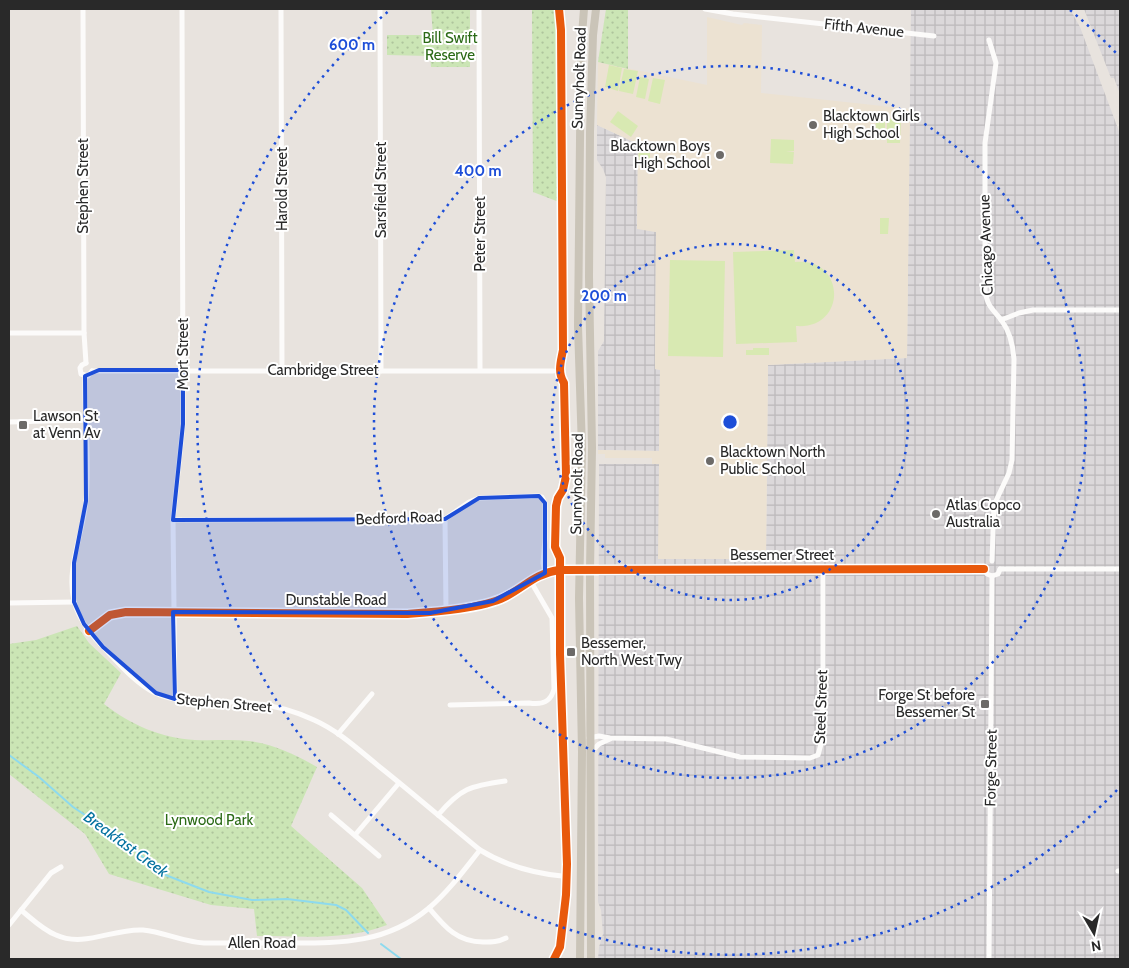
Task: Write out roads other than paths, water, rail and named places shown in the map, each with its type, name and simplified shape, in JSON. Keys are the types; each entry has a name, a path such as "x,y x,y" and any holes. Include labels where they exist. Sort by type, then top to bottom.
{"main road":[{"name":"Sunnyholt Road","path":"580,959 582,752 580,570 582,449 578,326 581,48 584,9"},
{"name":"Sunnyholt Road","path":"591,959 590,570 592,448 590,141 593,35 596,9"}],"street":[{"name":"Stephen Street","path":"83,9 84,333 86,364"},
{"name":"Mort Street","path":"175,699 173,520 182,432 183,370 182,9"},
{"name":"Harold Street","path":"281,9 282,370"},
{"name":"Sarsfield Street","path":"380,9 381,370"},
{"name":"Peter Street","path":"479,9 480,370"},
{"name":"Fifth Avenue","path":"705,9 934,36"},
{"name":"Chicago Avenue","path":"988,40 996,63 985,150 984,283 988,304 1001,320 1010,337 1014,351 1013,455 1009,473 994,505 992,561"},
{"path":"1001,320 1019,312 1033,310 1120,310"},
{"path":"9,333 84,333"},
{"path":"86,364 91,366 92,371 89,375 85,376 79,370 82,365 86,364"},
{"name":"Cambridge Street","path":"92,371 553,371"},
{"name":"Stephen Street","path":"85,376 86,502 72,579 74,602 88,631 124,670 156,693 175,699 184,701 251,703 286,710 314,720 338,734 480,850 495,859 515,867 536,873 562,876"},
{"path":"9,422 86,420"},
{"name":"Bedford Road","path":"173,520 445,519 469,502 479,498 489,496 542,497 546,516 543,563 545,573"},
{"path":"445,519 446,610"},
{"path":"992,561 998,563 1000,569 998,574 992,576 987,574 984,569 986,564 992,561"},
{"name":"Steel Street","path":"591,736 671,740 730,755 750,758 810,758 818,755 821,744 823,684 823,569"},
{"name":"Bessemer Street","path":"580,570 984,569"},
{"path":"1000,569 1120,569"},
{"name":"Dunstable Road","path":"88,631 110,615 118,613 406,614 446,610 493,601 545,573 560,570 580,570"},
{"name":"Forge Street","path":"989,959 992,576"},
{"path":"450,705 538,704 547,702 553,694 552,618 530,580"},
{"path":"9,603 74,602"},
{"path":"338,734 372,694"},
{"path":"582,752 585,741 591,736"},
{"path":"591,752 599,744 610,738"},
{"path":"438,816 452,799 466,789 476,785 505,781"},
{"path":"354,835 399,783"},
{"path":"331,815 378,856"},
{"name":"Allen Road","path":"21,910 52,934 70,939 81,940 138,930 152,931 199,943 334,943 359,941 385,934 405,925 429,908 444,894 480,850"},
{"path":"9,925 51,873 61,867"},
{"path":"429,908 446,928 460,938 478,942 492,942 506,938"}],"waterway":[{"name":"Breakfast Creek","path":"9,755 39,777 73,807 124,841 163,874 209,892 252,900 287,899 336,905 346,910 368,933"},
{"name":"Breakfast Creek","path":"381,944 401,959"}],"place":[{"name":"Blacktown Girls High School","path":"813,125"},
{"name":"Blacktown Boys High School","path":"720,155"},
{"name":"Lawson St at Venn Av","path":"23,425"},
{"name":"Blacktown North Public School","path":"710,461"},
{"name":"Atlas Copco Australia","path":"936,514"},
{"name":"Bessemer, North West Twy","path":"571,652"},
{"name":"Forge St before Bessemer St","path":"985,704"}],"park label":[{"name":"Bill Swift Reserve","path":"450,46"},
{"name":"Lynwood Park","path":"209,820"}]}
